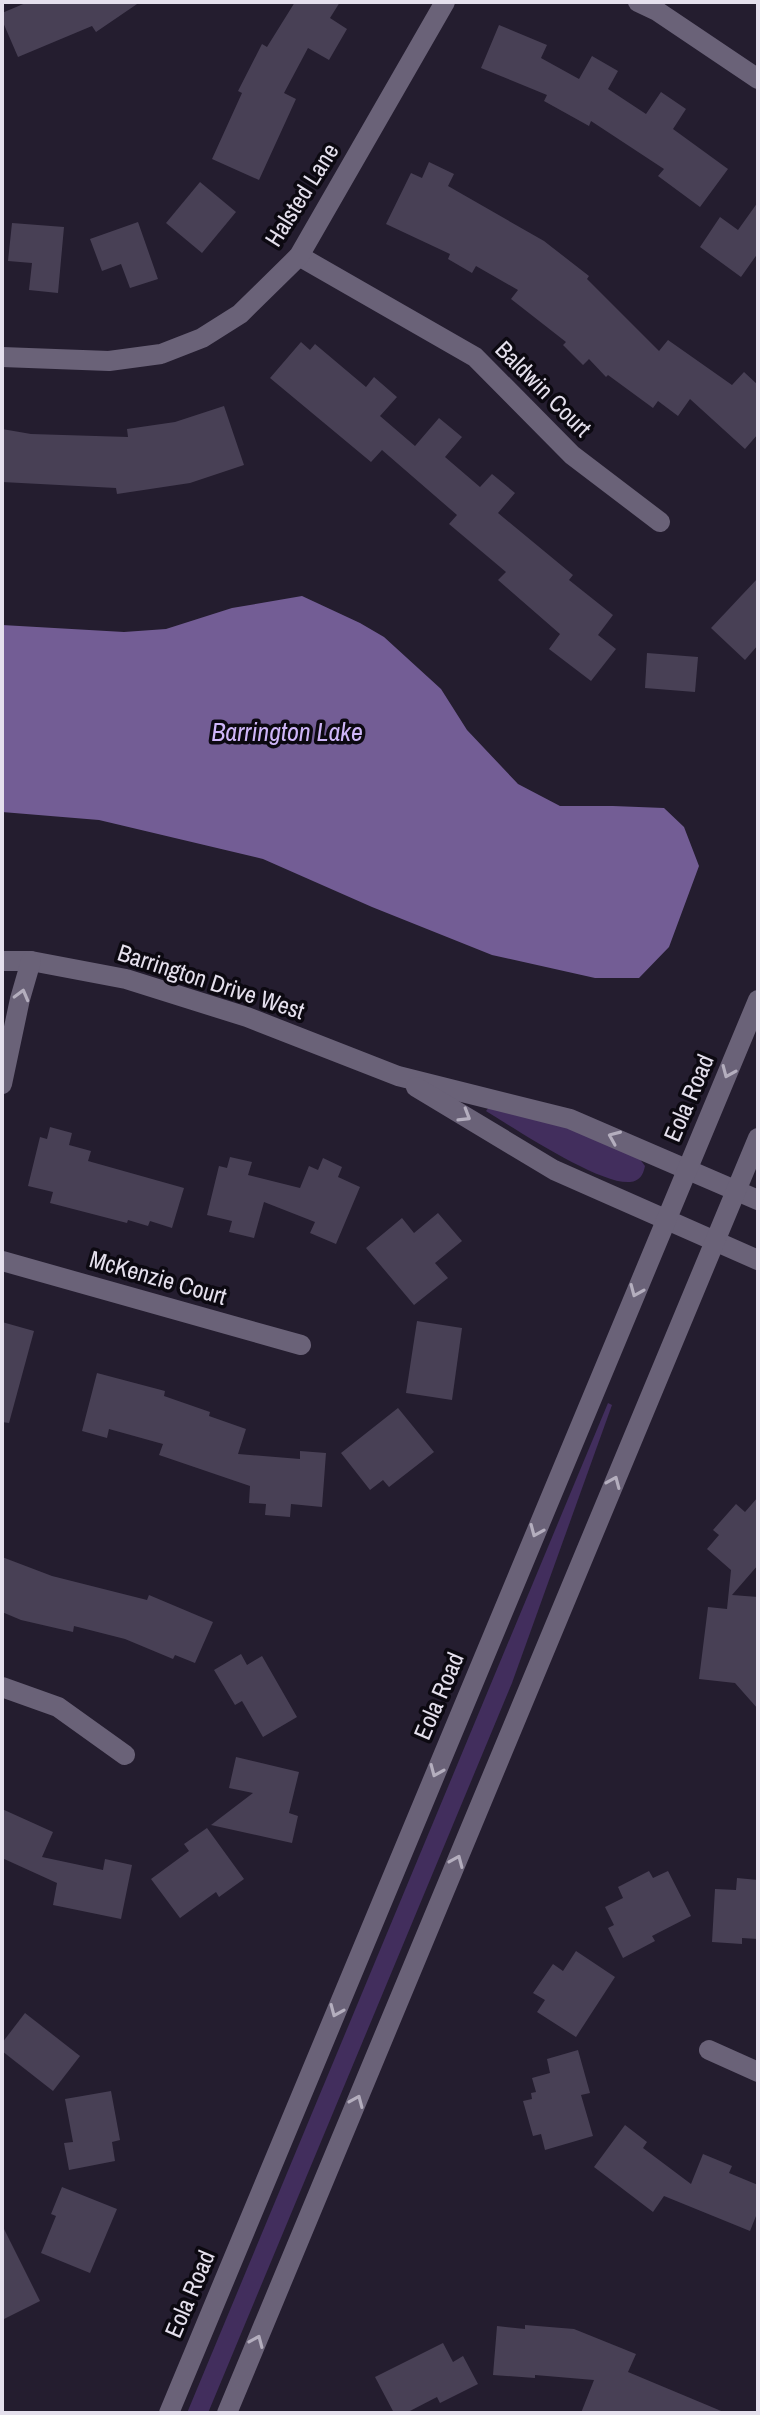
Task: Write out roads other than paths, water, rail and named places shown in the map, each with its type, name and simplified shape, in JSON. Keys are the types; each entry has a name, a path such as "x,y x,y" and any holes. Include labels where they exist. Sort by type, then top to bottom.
{"street":[{"name":"Halsted Lane","path":"2,357 109,361 161,354 202,338 240,314 299,256 445,2"},
{"path":"638,2 657,11 758,79"},
{"name":"Baldwin Court","path":"299,256 475,357 572,455 660,522"},
{"name":"Barrington Drive West","path":"2,961 31,961 141,984 247,1017 398,1076 570,1119 758,1200"},
{"path":"2,1084 31,961"},
{"name":"Eola Road","path":"169,2413 758,1000"},
{"name":"Barrington Drive West","path":"398,1076 554,1170 758,1260"},
{"path":"227,2413 758,1138"},
{"name":"McKenzie Court","path":"2,1261 301,1345"},
{"path":"2,1687 58,1707 125,1755"},
{"path":"709,2050 758,2072"}],"water":[{"name":"Barrington Lake","path":"302,596 384,637 441,689 467,730 518,784 560,806 664,808 684,827 699,866 669,947 639,978 595,978 492,955 263,859 99,820 2,812 2,625 124,632 166,629 232,608"}]}
